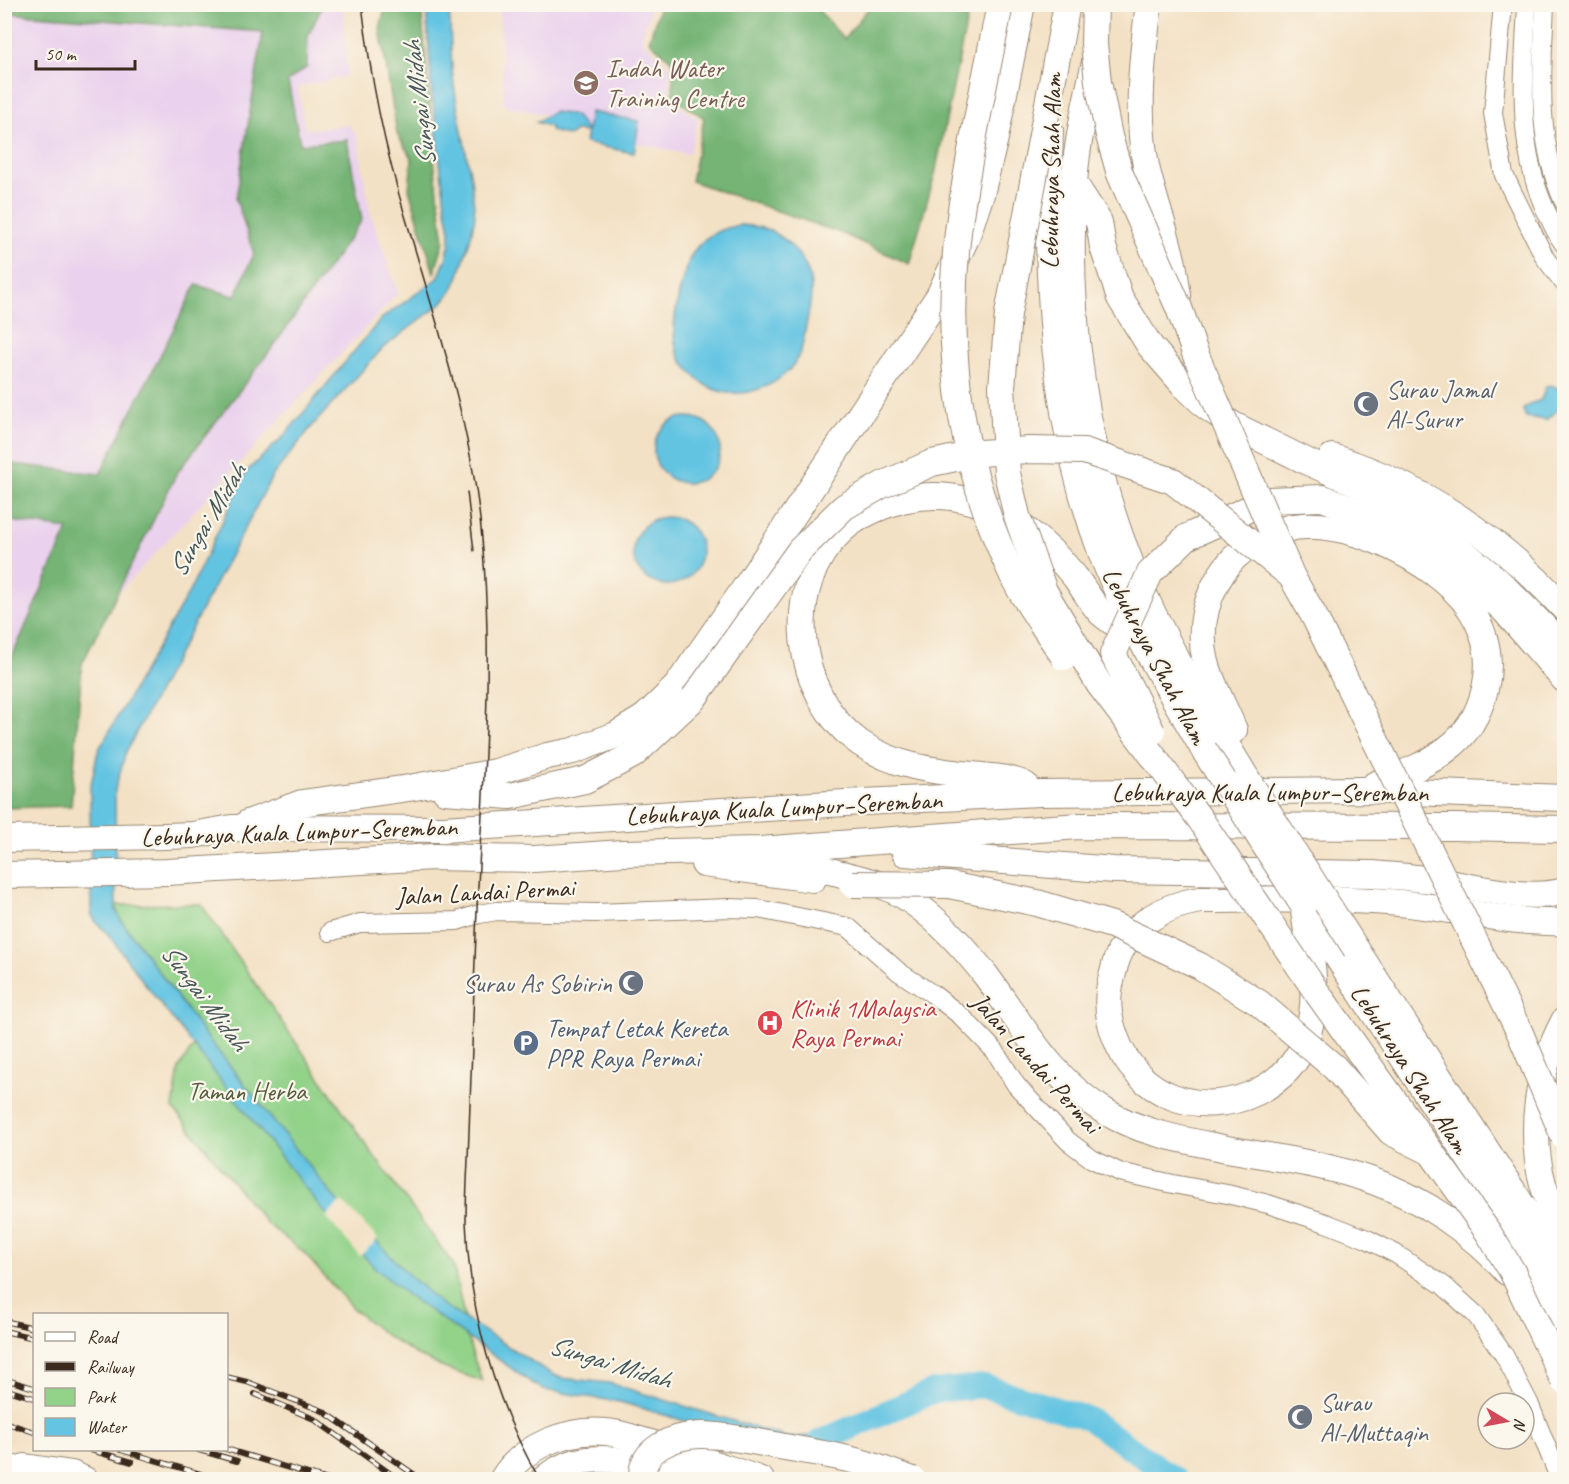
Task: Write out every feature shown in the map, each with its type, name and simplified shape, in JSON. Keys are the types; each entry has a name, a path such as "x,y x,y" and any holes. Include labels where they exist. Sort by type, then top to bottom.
{"highway":[{"path":"1000,4 963,193 954,280 953,343 959,405 974,476 991,527 1014,579 1064,657 1099,684"},
{"path":"232,828 302,803 409,788 496,772 573,750 616,735 645,717 676,686 745,588 939,296 966,238 981,194 995,138 1022,4"},
{"name":"Lebuhraya Shah Alam","path":"1055,4 1049,150 1050,283 1053,332 1063,409 1090,521 1103,558 1140,639 1204,750 1513,1226 1564,1318"},
{"path":"1067,4 1008,314 1002,387 1007,473 1017,516 1044,591 1099,684 1200,819 1318,994 1488,1232 1512,1271 1564,1381"},
{"path":"1095,4 1094,44 1098,82 1109,136 1120,174 1292,578 1314,616 1520,1033 1564,1137"},
{"name":"Lebuhraya Shah Alam","path":"1107,4 1082,121 1074,183 1074,308 1085,394 1100,467 1132,568 1171,649 1231,753 1531,1219 1564,1276"},
{"path":"1149,4 1140,97 1146,163 1157,212 1173,260 1179,308"},
{"path":"1074,183 1099,222 1103,247 1120,298 1150,346 1171,373 1207,407 1233,425 1377,492 1426,521 1498,581 1564,647"},
{"path":"1276,446 1331,457 1366,468 1409,488 1478,529 1543,584 1564,608"},
{"path":"409,788 510,796 585,780 633,755 694,698 800,550 844,507 882,485 932,463 979,453 1029,450 1084,451 1173,481 1292,578"},
{"path":"1039,793 1019,782 920,769 897,763 861,744 836,720 813,681 806,662 802,621 810,579 829,545 860,517 893,502 932,496 973,502 1011,520 1040,541 1075,577 1102,614 1140,639"},
{"path":"1200,819 1137,707 1113,654 1149,573 1187,537 1268,500 1323,498 1393,525 1455,565 1505,611 1564,679"},
{"path":"1247,779 1234,731 1205,660 1202,630 1215,584 1223,571 1245,549 1258,540 1286,528 1316,526 1364,536 1408,556 1447,584 1469,608 1484,637 1487,650 1486,683 1478,713 1470,727 1448,749 1417,767 1362,790"},
{"name":"Lebuhraya Kuala Lumpur–Seremban","path":"4,839 193,835 232,828 443,829 1039,793 1362,790 1564,798"},
{"name":"Lebuhraya Kuala Lumpur–Seremban","path":"4,875 167,872 433,857 534,859 623,853 760,850 1079,826 1454,826 1564,829"},
{"path":"831,846 862,854 952,856 1114,870 1372,874 1526,894 1553,894 1564,891"},
{"path":"760,850 888,886 931,915 968,953 1050,1065 1085,1099 1106,1112 1150,1132 1348,1173 1395,1190 1449,1220 1471,1237 1505,1270 1552,1332 1564,1336"},
{"path":"623,853 852,884 949,885 1037,903 1112,925 1200,966 1259,1003 1335,1068 1391,1132 1430,1152"},
{"path":"1303,905 1312,978 1312,1008 1307,1035 1300,1054 1289,1069 1261,1090 1248,1096 1216,1104 1200,1104 1176,1098 1154,1088 1142,1078 1122,1055 1116,1041 1110,1019 1108,993 1117,958 1129,939 1150,918 1183,902 1361,900 1416,905 1505,920 1564,922"},
{"path":"1564,1021 1546,1061 1540,1084 1536,1137 1544,1186 1564,1236"},
{"path":"502,1479 518,1460 534,1448 575,1434 606,1432 668,1448 761,1479"},
{"path":"642,1479 641,1470 645,1459 654,1450 672,1440 702,1434 754,1441 859,1462 913,1479"},
{"path":"543,1479 570,1462 595,1458 644,1464 688,1479"},
{"path":"4,1473 25,1467 72,1474 85,1479"}],"street":[{"path":"1503,4 1493,113 1504,176 1545,258 1564,283"},
{"path":"1527,4 1523,102 1525,136 1537,193 1564,244"},
{"path":"1545,4 1542,90 1544,124 1548,157 1564,202"},
{"name":"Jalan Landai Permai","path":"330,932 360,923 457,921 497,911 596,913 729,908 758,909 848,927 899,972 934,995 961,1017 995,1051 1016,1085 1068,1141 1092,1160 1119,1172 1268,1204 1326,1223 1367,1239 1396,1254 1443,1286 1476,1314 1503,1355 1534,1414 1560,1479"}],"shaded area":[{"path":"5,5 343,5 347,76 298,87 305,130 349,125 357,136 370,212 398,293 53,663 5,765"},
{"name":"Indah Water Training Centre","path":"499,5 652,5 641,39 670,67 669,99 698,119 689,154 636,143 634,153 585,143 587,132 575,131 569,136 551,131 549,126 536,122 546,115 504,105"}],"green space":[{"path":"5,4 323,5 308,36 307,67 288,81 300,144 347,140 362,220 275,344 177,473 82,664 71,806 5,808 5,673 68,529 5,520 5,463 100,474 196,285 235,296 254,254 236,199 263,32 5,13"},
{"path":"386,5 421,5 435,169 444,241 434,273 409,189 412,159 397,134 380,28"},
{"path":"660,5 814,5 844,39 871,5 970,5 935,174 909,264 843,234 691,181 704,118 673,97 673,62 649,41"},
{"name":"Taman Herba","path":"201,904 369,1149 453,1264 471,1350 482,1381 444,1368 417,1355 385,1335 353,1309 303,1252 266,1223 173,1108 179,1068 203,1032 120,919 115,905"}],"water":[{"path":"426,5 449,5 452,70 471,178 475,216 458,278 452,291 442,303 382,349 313,425 273,475 126,752 115,789 116,910 120,919 203,1032 333,1196 408,1274 441,1304 561,1378 609,1383 789,1438 816,1435 845,1423 851,1433 831,1445 719,1431 620,1402 545,1390 406,1294 374,1267 321,1208 91,913 90,789 98,751 189,592 246,472 284,436 381,319 438,278 446,259 450,231 432,94"},
{"path":"553,112 575,115 587,131 590,112 639,121 634,153 585,143 587,132 575,131 569,136 551,131 549,126 536,122"},
{"path":"741,225 768,230 790,245 806,268 811,294 802,348 791,367 782,376 760,389 735,393 711,388 696,378 680,357 674,333 679,293 692,255 697,247 711,235"},
{"path":"1550,385 1564,390 1564,405 1546,420 1526,417 1523,410 1530,404 1541,400 1546,387"},
{"path":"680,417 694,417 706,422 715,431 720,450 718,463 711,474 694,483 680,483 668,478 659,469 654,457 654,443 659,431 668,422"},
{"path":"667,517 680,520 691,527 698,538 701,551 698,564 691,575 680,582 667,585 654,582 643,575 636,564 633,551 636,538 643,527 654,520"}],"pier":[{"path":"342,1201 378,1239 360,1256 326,1217"}],"waterway":[{"name":"Sungai Midah","path":"819,1442 934,1391 984,1386 1089,1419 1176,1480"}],"tram line":[{"path":"362,4 369,59 385,139 398,193 459,404 475,480 480,519 486,606 487,692 466,1221 468,1255 479,1322 497,1388 509,1419 540,1480"},
{"path":"467,492 474,551"}],"railway":[{"path":"4,1321 33,1328"},
{"path":"4,1331 33,1338"},
{"path":"228,1377 247,1382 323,1411 422,1480"},
{"path":"4,1379 33,1388"},
{"path":"4,1389 33,1398"},
{"path":"255,1394 314,1419 399,1480"},
{"path":"4,1422 33,1432"},
{"path":"228,1450 328,1480"},
{"path":"94,1451 132,1462"},
{"path":"124,1451 221,1480"},
{"path":"202,1451 237,1461"}],"place":[{"name":"Indah Water Training Centre","path":"586,83"},
{"name":"Surau Jamal Al-Surur","path":"1366,404"},
{"name":"Surau As Sobirin","path":"631,983"},
{"name":"Klinik 1Malaysia Raya Permai","path":"770,1023"},
{"name":"Tempat Letak Kereta PPR Raya Permai","path":"526,1043"},
{"name":"Surau Al-Muttaqin","path":"1300,1417"}]}
